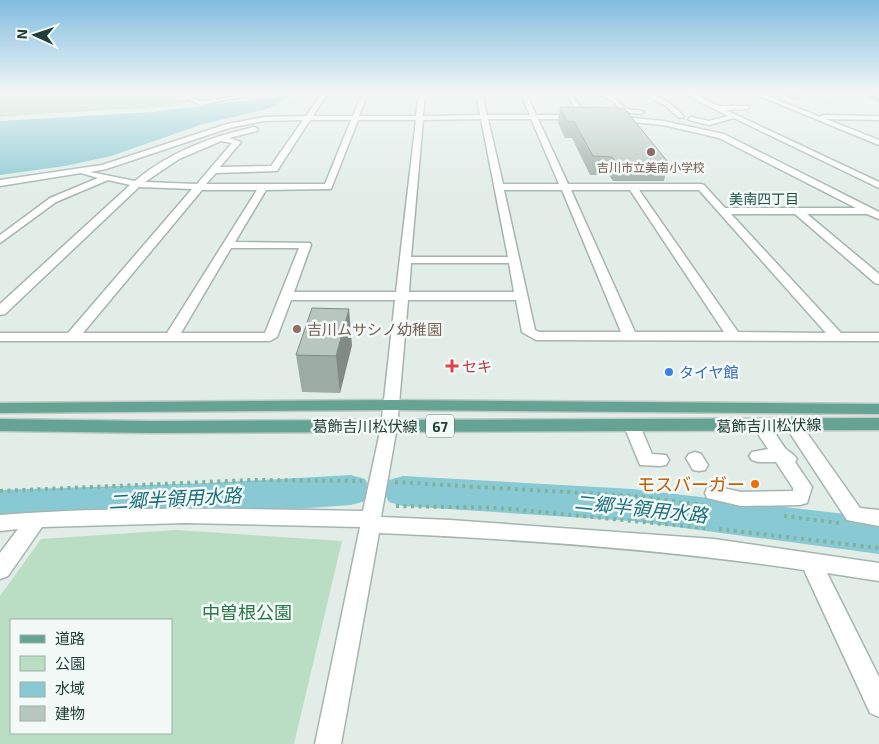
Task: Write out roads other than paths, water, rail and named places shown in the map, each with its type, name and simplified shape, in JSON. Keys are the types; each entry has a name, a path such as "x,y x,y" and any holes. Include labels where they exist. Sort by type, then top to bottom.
{"main road":[{"name":"葛飾吉川松伏線","path":"0,408 392,406 879,409"},
{"name":"葛飾吉川松伏線","path":"0,425 389,427 879,424"}],"street":[{"path":"0,183 81,172 122,162 226,128"},
{"path":"0,311 153,170 162,164 223,139 268,128"},
{"path":"214,170 274,169 301,128"},
{"path":"81,172 137,184 199,187 328,187 352,128"},
{"path":"331,744 392,406 419,128"},
{"path":"485,128 529,332 536,336 879,337"},
{"path":"539,128 630,336"},
{"path":"687,128 721,136 746,147 874,214"},
{"path":"748,129 752,128"},
{"path":"761,128 879,184"},
{"path":"841,128 879,143"},
{"path":"721,136 730,133"},
{"path":"72,338 236,142 201,135"},
{"path":"0,240 53,200 106,178"},
{"path":"0,190 13,181"},
{"path":"498,187 701,187 837,337"},
{"path":"633,187 734,337"},
{"path":"171,338 263,188"},
{"path":"724,212 874,214"},
{"path":"799,212 879,280"},
{"path":"0,337 270,337 306,245 228,245"},
{"path":"407,260 514,260"},
{"path":"286,296 522,296"},
{"path":"792,424 854,515 879,518"},
{"path":"712,499 800,498 803,487 760,425"},
{"path":"632,426 647,460"},
{"path":"758,456 782,455"},
{"path":"0,523 38,519 154,516 372,522 714,548 879,572"},
{"path":"0,570 38,519"},
{"path":"810,562 879,704"}],"water":[{"path":"0,128 192,128 111,156 65,166 0,175"}],"waterway":[{"name":"二郷半領用水路","path":"0,506 208,499 351,490"},
{"name":"二郷半領用水路","path":"403,491 632,505 879,536"}],"place":[{"name":"吉川市立美南小学校","path":"651,152"},
{"name":"吉川ムサシノ幼稚園","path":"297,329"},
{"name":"セキ","path":"452,366"},
{"name":"タイヤ館","path":"669,372"},
{"name":"モスバーガー","path":"755,484"}],"district":[{"name":"美南四丁目","path":"764,198"}],"park label":[{"name":"中曽根公園","path":"247,612"}]}
